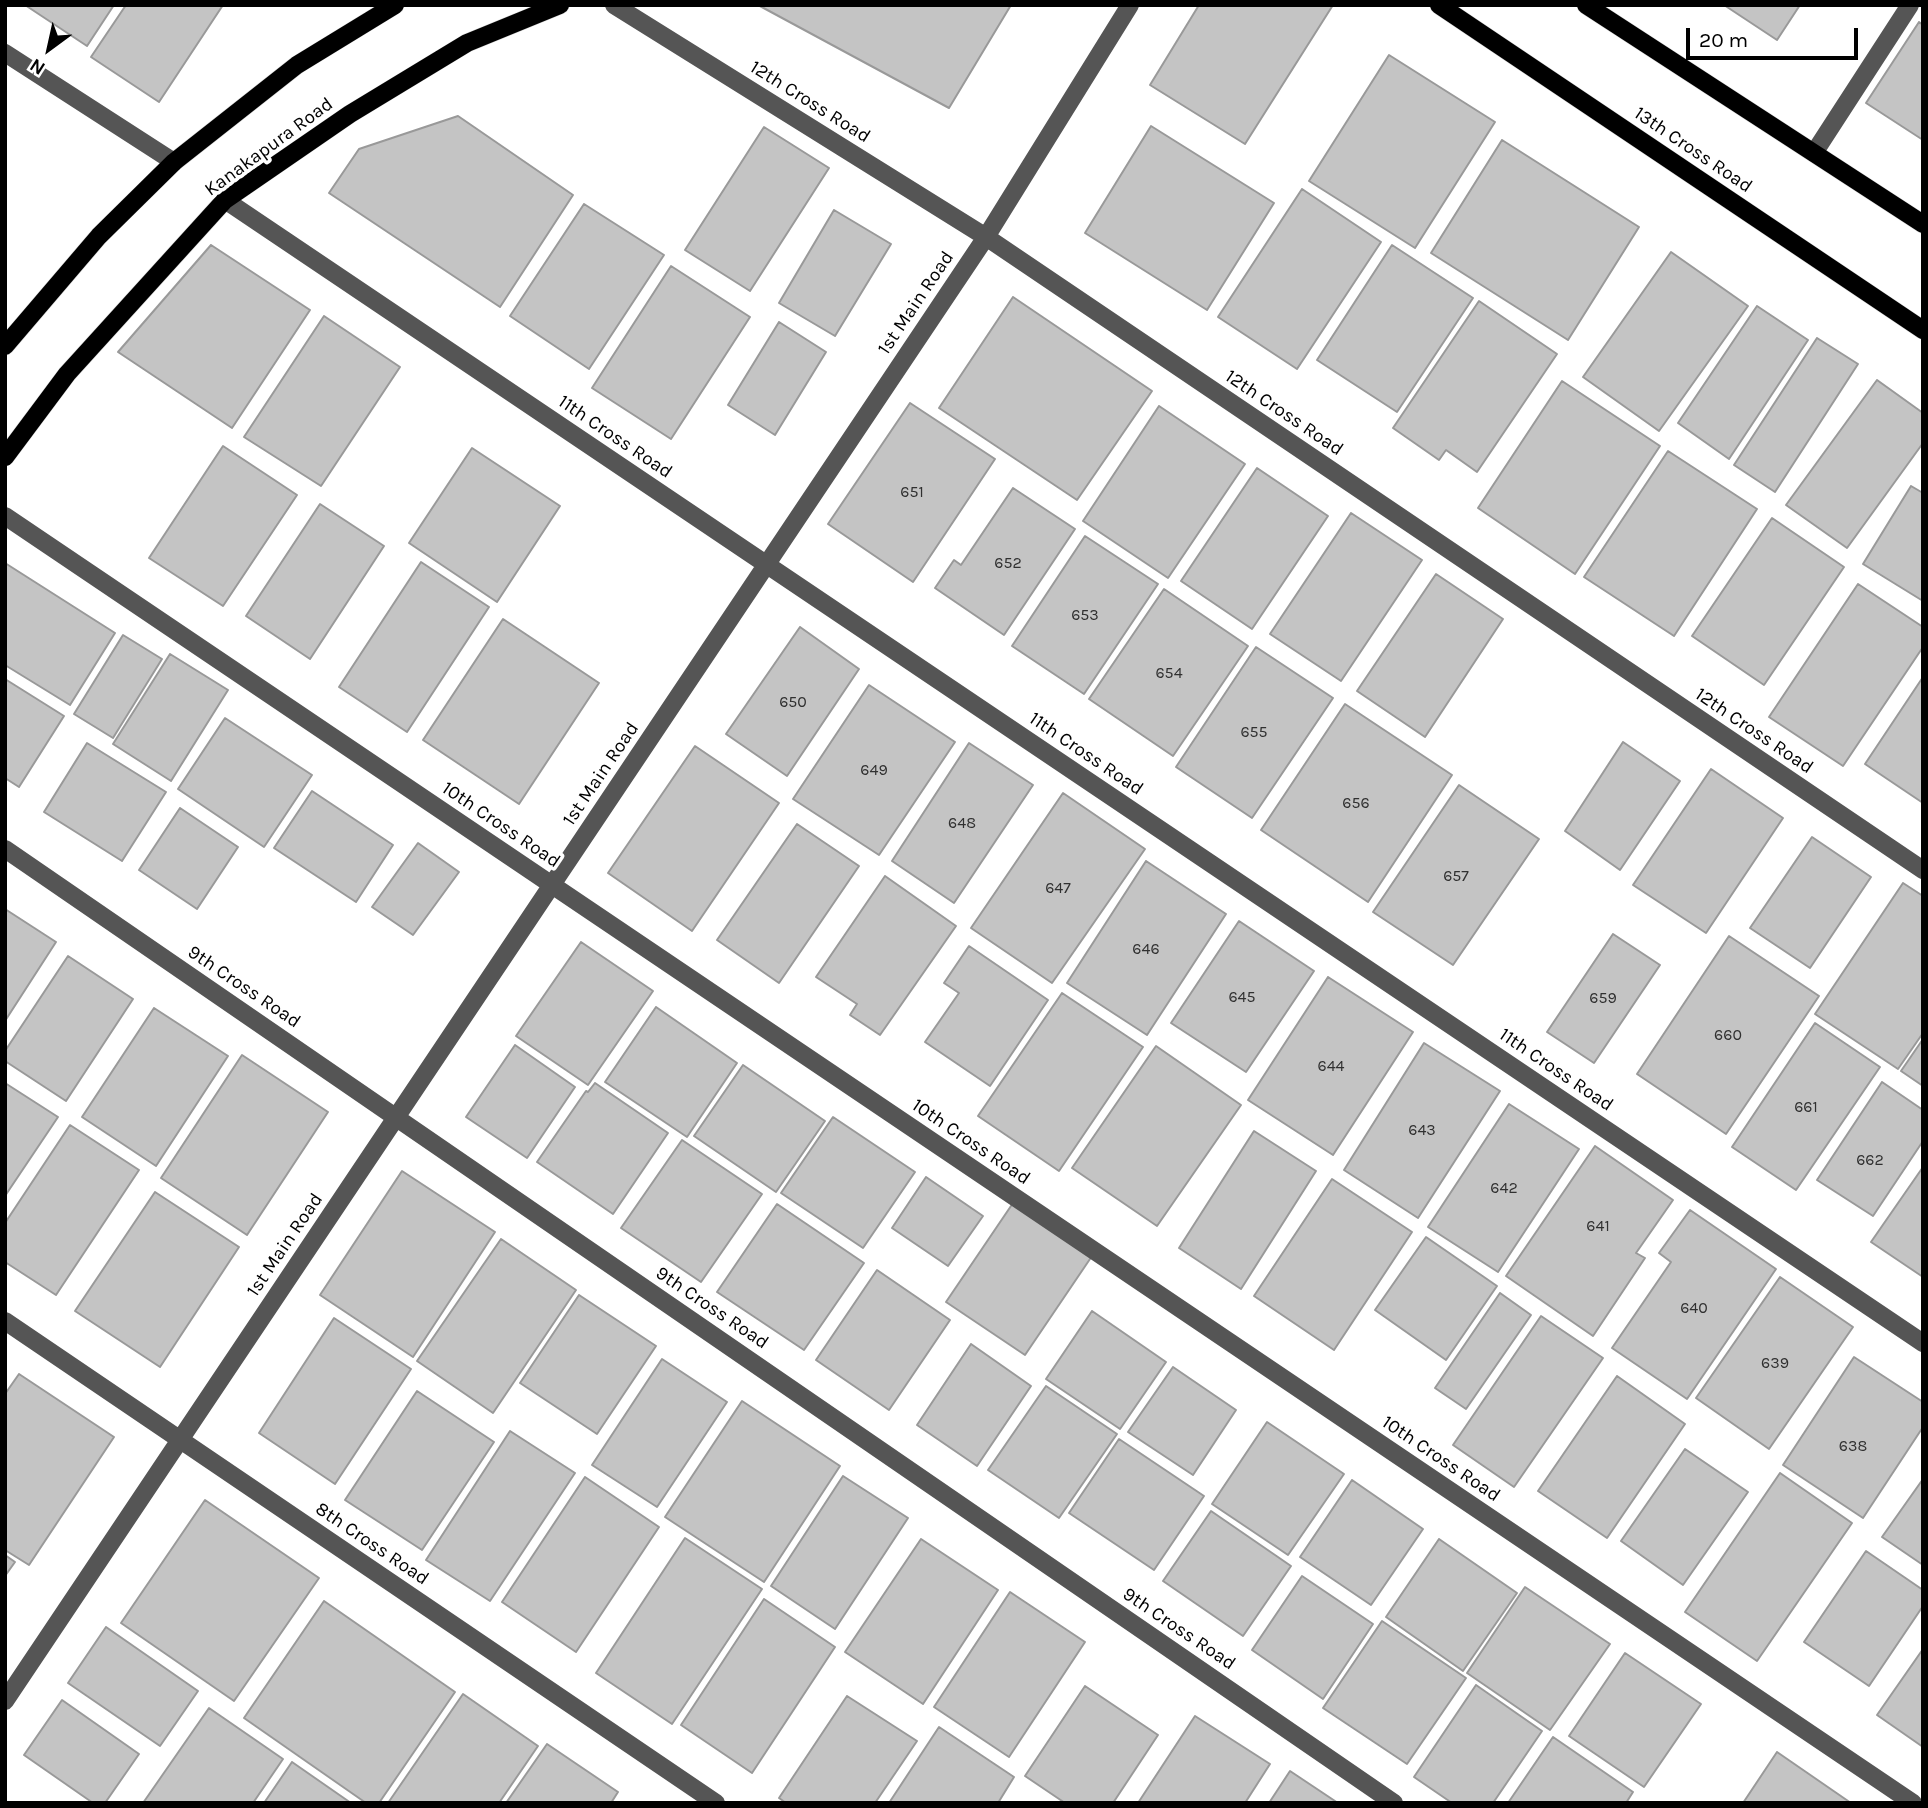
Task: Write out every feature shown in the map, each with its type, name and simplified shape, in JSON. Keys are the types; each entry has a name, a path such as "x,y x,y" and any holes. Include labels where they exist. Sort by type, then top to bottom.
{"main road":[{"path":"5,346 99,236 174,162 297,65 395,5"},
{"name":"Kanakapura Road","path":"5,457 67,374 225,200 350,114 467,43 560,5"},
{"name":"13th Cross Road","path":"1439,5 1923,330"},
{"path":"1586,5 1923,224"}],"street":[{"name":"12th Cross Road","path":"614,5 986,237 1923,870"},
{"name":"1st Main Road","path":"5,1701 986,237 1130,5"},
{"path":"1814,153 1910,5"},
{"path":"5,53 174,162"},
{"name":"11th Cross Road","path":"225,200 1923,1343"},
{"name":"10th Cross Road","path":"5,516 1913,1803"},
{"name":"9th Cross Road","path":"5,849 1394,1803"},
{"name":"8th Cross Road","path":"5,1321 716,1803"}],"building":[{"path":"25,5 114,5 87,46"},
{"path":"126,5 223,5 159,102 91,57"},
{"path":"758,5 1011,5 949,108"},
{"path":"1199,5 1333,5 1245,144 1150,85"},
{"path":"1724,5 1800,5 1777,40"},
{"path":"1919,22 1923,25 1923,140 1866,103"},
{"path":"1389,55 1495,122 1415,248 1309,181"},
{"path":"458,116 573,195 500,307 329,193 359,149"},
{"path":"1151,126 1274,203 1207,310 1085,233"},
{"path":"764,127 829,168 750,291 685,250"},
{"path":"1502,140 1639,227 1568,340 1431,253"},
{"path":"1302,189 1381,242 1297,369 1218,317"},
{"path":"584,204 664,255 589,369 510,316"},
{"path":"834,210 891,244 835,336 779,303"},
{"path":"211,245 310,310 232,428 118,352"},
{"path":"1392,245 1473,298 1397,412 1317,360"},
{"path":"1671,252 1748,306 1659,431 1583,377"},
{"path":"671,266 750,317 671,439 592,388"},
{"path":"1013,297 1152,391 1077,500 939,408"},
{"path":"1479,301 1557,354 1477,472 1446,450 1439,460 1393,428"},
{"path":"1757,306 1808,340 1729,459 1678,423"},
{"path":"324,316 400,367 321,486 244,437"},
{"path":"779,322 826,352 775,435 728,405"},
{"path":"1817,338 1858,364 1775,492 1734,465"},
{"path":"1877,380 1923,413 1923,443 1847,548 1786,505"},
{"path":"1562,381 1660,446 1575,574 1478,508"},
{"path":"910,403 995,459 913,582 828,524"},
{"path":"1159,406 1245,464 1168,578 1083,521"},
{"path":"223,446 297,495 223,606 149,558"},
{"path":"472,448 560,506 497,602 409,543"},
{"path":"1668,451 1757,509 1674,636 1584,577"},
{"path":"1257,468 1328,516 1252,629 1181,581"},
{"path":"1911,486 1923,493 1923,601 1863,564"},
{"path":"1013,488 1075,529 1004,635 935,588 954,560 961,565"},
{"path":"320,504 384,546 310,659 246,616"},
{"path":"1351,513 1422,560 1341,681 1270,634"},
{"path":"1772,518 1844,567 1764,685 1692,636"},
{"path":"1085,536 1158,584 1084,694 1012,646"},
{"path":"421,562 489,607 407,732 339,687"},
{"path":"5,563 115,633 70,705 5,665"},
{"path":"1436,574 1503,619 1425,737 1357,691"},
{"path":"1858,584 1923,627 1923,647 1843,766 1769,717"},
{"path":"1164,589 1248,646 1173,756 1089,699"},
{"path":"503,619 599,683 519,804 423,740"},
{"path":"800,627 859,669 787,776 726,734"},
{"path":"123,635 162,659 113,738 74,714"},
{"path":"1256,647 1333,698 1252,818 1176,767"},
{"path":"170,654 228,690 171,781 113,744"},
{"path":"1923,677 1923,803 1865,764"},
{"path":"5,679 64,716 19,787 5,778"},
{"path":"869,685 955,742 879,855 793,799"},
{"path":"1345,704 1452,775 1368,902 1261,830"},
{"path":"225,718 312,775 264,847 178,789"},
{"path":"1623,742 1680,781 1620,870 1565,831"},
{"path":"87,743 166,792 122,861 44,812"},
{"path":"969,743 1033,785 954,903 892,861"},
{"path":"695,746 779,803 692,931 608,873"},
{"path":"1711,769 1783,818 1706,933 1633,885"},
{"path":"1459,785 1539,839 1453,965 1373,912"},
{"path":"312,791 393,845 356,902 274,848"},
{"path":"1063,793 1145,849 1052,983 971,928"},
{"path":"180,808 238,847 197,909 139,870"},
{"path":"797,824 859,866 779,983 717,940"},
{"path":"1812,837 1871,877 1810,968 1750,928"},
{"path":"418,843 459,872 413,935 372,907"},
{"path":"1146,861 1226,914 1147,1035 1067,983"},
{"path":"885,876 956,926 880,1035 850,1015 857,1004 816,977"},
{"path":"1903,883 1923,896 1923,1033 1898,1069 1815,1014"},
{"path":"5,909 56,942 5,1021"},
{"path":"1239,921 1314,971 1246,1072 1171,1023"},
{"path":"1613,934 1660,965 1594,1063 1547,1032"},
{"path":"1729,936 1819,996 1726,1134 1637,1074"},
{"path":"581,942 653,991 588,1085 516,1036"},
{"path":"969,946 1048,1000 990,1086 925,1042 959,993 944,983"},
{"path":"68,956 133,999 66,1101 5,1061 5,1051"},
{"path":"1328,977 1413,1032 1333,1155 1248,1100"},
{"path":"1062,993 1143,1047 1059,1171 978,1116"},
{"path":"656,1007 737,1063 687,1137 605,1082"},
{"path":"154,1008 228,1056 156,1166 82,1117"},
{"path":"1815,1023 1880,1067 1796,1190 1732,1147"},
{"path":"1923,1039 1923,1086 1901,1071"},
{"path":"1424,1043 1500,1091 1418,1218 1344,1170"},
{"path":"515,1045 575,1087 527,1158 466,1117"},
{"path":"1156,1046 1241,1105 1157,1226 1072,1168"},
{"path":"242,1055 328,1112 247,1235 161,1178"},
{"path":"743,1065 825,1121 776,1192 694,1136"},
{"path":"1882,1082 1923,1110 1923,1141 1873,1216 1817,1180"},
{"path":"5,1083 58,1117 5,1196"},
{"path":"595,1083 668,1133 613,1214 537,1162 586,1091"},
{"path":"1509,1104 1579,1149 1498,1272 1428,1227"},
{"path":"833,1117 915,1172 863,1248 781,1193"},
{"path":"70,1125 139,1170 56,1295 5,1262 5,1223"},
{"path":"1254,1131 1316,1171 1241,1289 1179,1248"},
{"path":"682,1140 762,1194 701,1282 621,1228"},
{"path":"1595,1146 1673,1200 1636,1253 1645,1258 1593,1336 1506,1276"},
{"path":"1923,1167 1923,1277 1871,1242"},
{"path":"402,1171 495,1232 413,1357 320,1295"},
{"path":"926,1177 983,1216 948,1266 892,1228"},
{"path":"1332,1179 1412,1232 1334,1350 1254,1296"},
{"path":"155,1192 239,1247 160,1367 75,1311"},
{"path":"1013,1203 1092,1256 1025,1355 946,1302"},
{"path":"777,1204 864,1263 804,1350 717,1292"},
{"path":"1690,1210 1776,1269 1687,1399 1612,1348 1671,1262 1659,1253"},
{"path":"1426,1237 1497,1286 1446,1360 1375,1310"},
{"path":"501,1239 576,1290 493,1413 417,1361"},
{"path":"877,1270 950,1320 889,1410 816,1360"},
{"path":"1780,1277 1853,1327 1769,1449 1696,1398"},
{"path":"1500,1293 1531,1315 1466,1409 1435,1388"},
{"path":"579,1295 656,1346 597,1434 520,1383"},
{"path":"1092,1311 1166,1362 1120,1429 1046,1379"},
{"path":"1541,1316 1603,1358 1514,1487 1453,1445"},
{"path":"334,1318 411,1369 335,1484 259,1433"},
{"path":"971,1344 1031,1386 977,1466 917,1425"},
{"path":"1854,1357 1923,1402 1923,1427 1863,1518 1783,1465"},
{"path":"662,1359 727,1402 657,1507 592,1465"},
{"path":"1173,1367 1236,1410 1193,1475 1128,1432"},
{"path":"19,1374 114,1437 29,1565 5,1550 5,1394"},
{"path":"1617,1376 1685,1424 1607,1538 1538,1491"},
{"path":"1046,1386 1117,1434 1059,1518 988,1470"},
{"path":"417,1391 494,1442 422,1550 345,1500"},
{"path":"742,1401 840,1466 764,1582 665,1517"},
{"path":"1267,1422 1344,1474 1288,1555 1212,1504"},
{"path":"510,1431 575,1473 490,1601 426,1560"},
{"path":"1119,1439 1204,1496 1154,1570 1069,1513"},
{"path":"1685,1449 1748,1492 1683,1585 1621,1541"},
{"path":"1780,1473 1852,1523 1757,1661 1685,1612"},
{"path":"843,1476 908,1518 835,1629 771,1586"},
{"path":"585,1477 659,1527 576,1652 502,1602"},
{"path":"1923,1479 1923,1565 1882,1537"},
{"path":"1352,1480 1423,1529 1371,1605 1300,1557"},
{"path":"205,1500 319,1578 234,1701 121,1623"},
{"path":"1211,1511 1291,1566 1243,1636 1163,1581"},
{"path":"685,1538 762,1589 672,1724 596,1673"},
{"path":"921,1539 998,1590 923,1704 845,1652"},
{"path":"1439,1539 1517,1593 1463,1671 1386,1617"},
{"path":"1866,1551 1923,1590 1923,1606 1869,1686 1804,1642"},
{"path":"5,1555 15,1562 5,1576"},
{"path":"1302,1576 1373,1624 1323,1699 1252,1650"},
{"path":"1525,1587 1610,1644 1550,1730 1467,1673"},
{"path":"1010,1592 1085,1642 1009,1757 934,1707"},
{"path":"764,1599 835,1647 752,1773 681,1725"},
{"path":"324,1601 455,1692 379,1803 366,1803 244,1718"},
{"path":"1382,1621 1466,1678 1407,1764 1323,1708"},
{"path":"106,1627 198,1691 160,1746 68,1683"},
{"path":"1923,1649 1923,1747 1877,1715"},
{"path":"1625,1653 1701,1704 1644,1787 1569,1736"},
{"path":"1476,1685 1542,1731 1493,1803 1452,1803 1414,1777"},
{"path":"1085,1686 1158,1735 1113,1803 1065,1803 1025,1776"},
{"path":"463,1694 538,1746 499,1803 388,1803"},
{"path":"847,1696 917,1741 875,1803 786,1803 779,1798"},
{"path":"62,1700 139,1754 105,1803 93,1803 24,1755"},
{"path":"209,1708 283,1759 253,1803 143,1803"},
{"path":"1195,1716 1270,1764 1245,1803 1138,1803"},
{"path":"939,1727 1014,1777 998,1803 889,1803"},
{"path":"1553,1737 1633,1792 1626,1803 1508,1803"},
{"path":"547,1744 618,1792 611,1803 506,1803"},
{"path":"1777,1752 1851,1803 1743,1803"},
{"path":"292,1762 351,1803 264,1803"},
{"path":"1290,1771 1338,1803 1269,1803"}]}
